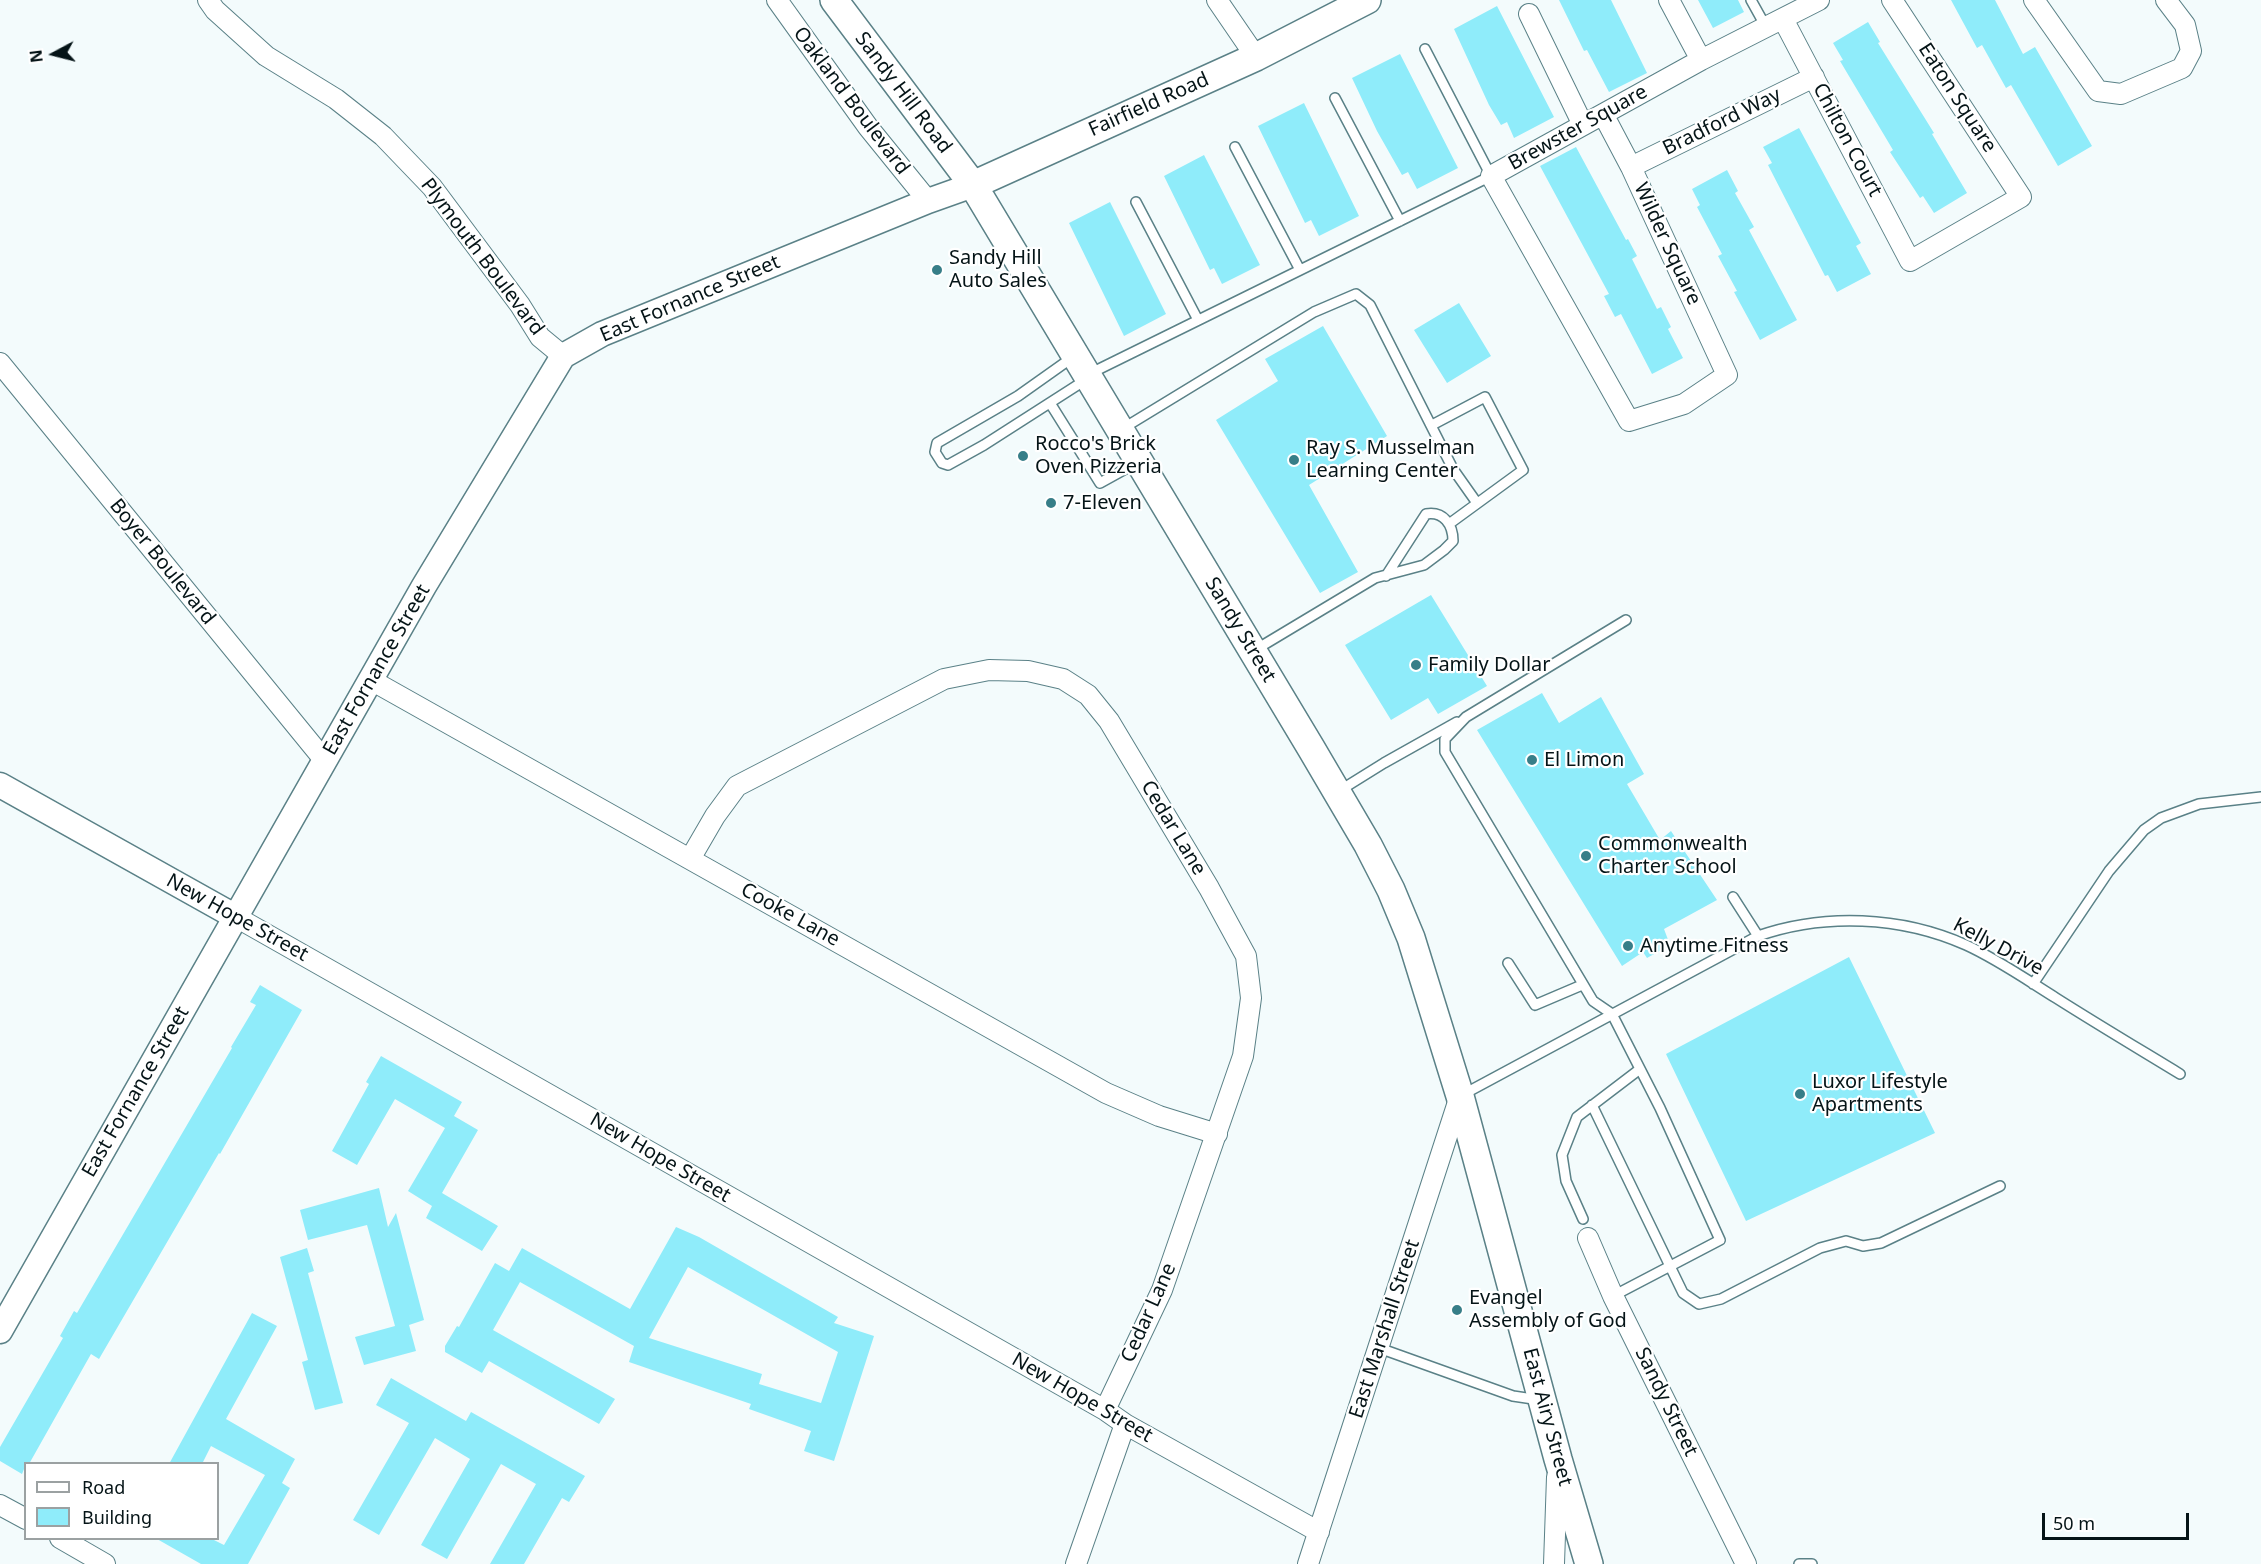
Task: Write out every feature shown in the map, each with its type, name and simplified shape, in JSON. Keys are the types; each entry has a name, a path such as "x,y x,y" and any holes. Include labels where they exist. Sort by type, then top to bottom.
{"main road":[{"name":"Sandy Hill Road","path":"834,0 973,185"},
{"name":"Fairfield Road","path":"973,185 1256,57 1367,0"},
{"name":"Sandy Street","path":"973,185 1368,845 1391,890 1411,938 1460,1096"},
{"name":"East Airy Street","path":"1460,1096 1558,1459 1589,1564"}],"street":[{"name":"Plymouth Boulevard","path":"208,0 215,10 266,56 336,99 391,144 432,187 520,305 540,337 563,356"},
{"name":"Oakland Boulevard","path":"777,0 868,127 928,201"},
{"path":"1217,0 1256,57"},
{"path":"1670,0 1701,60"},
{"name":"Brewster Square","path":"1629,421 1491,176 1701,60 1820,0"},
{"name":"Eaton Square","path":"1892,0 2021,197 1910,261"},
{"path":"2034,0 2098,91 2121,94 2182,68 2191,51 2185,25 2166,0"},
{"path":"1529,14 1583,125"},
{"name":"Chilton Court","path":"1774,23 1814,77 1910,261"},
{"name":"Bradford Way","path":"1630,167 1814,77"},
{"name":"Wilder Square","path":"1603,114 1727,375 1684,404 1629,421"},
{"name":"Fairfield Road","path":"928,201 973,185"},
{"name":"East Fornance Street","path":"0,1331 424,586 563,356 602,334 928,201"},
{"name":"Boyer Boulevard","path":"0,363 325,761"},
{"name":"Cedar Lane","path":"690,859 715,816 737,786 944,679 988,670 1028,671 1064,679 1088,695 1109,721 1209,888 1246,956 1251,998 1244,1056 1162,1290 1105,1410"},
{"name":"Cooke Lane","path":"371,680 1106,1093 1159,1116 1216,1134"},
{"name":"New Hope Street","path":"0,785 236,916 1105,1410 1125,1424 1319,1532"},
{"name":"East Marshall Street","path":"1322,1564 1319,1532 1460,1096"},
{"name":"Sandy Street","path":"1588,1238 1613,1296 1746,1564"},
{"path":"1076,1564 1125,1424"},
{"path":"1554,1564 1558,1459"},
{"path":"0,1505 24,1518"},
{"path":"1308,1564 1319,1532"},
{"path":"62,1540 105,1564"}],"lane":[{"path":"1751,0 1774,23"},
{"path":"1083,369 1050,403 948,465 942,463 935,452 937,443 1018,396 1198,320 1491,176 1425,49"},
{"path":"1335,98 1400,221"},
{"path":"1235,147 1300,270"},
{"path":"1136,202 1198,320"},
{"path":"1120,430 1314,312 1356,294 1370,305 1453,469 1477,503"},
{"path":"1432,425 1485,397 1523,470 1449,524"},
{"path":"1050,403 1100,483 1138,461"},
{"path":"1252,651 1375,578 1386,576 1416,568 1444,550 1453,541 1453,529 1433,513 1426,514 1386,576"},
{"path":"1337,792 1626,620"},
{"path":"1466,717 1445,739 1444,752 1582,985 1593,1001 1612,1014 1660,1108 1720,1240 1613,1296"},
{"path":"2033,984 2109,871 2144,830 2161,818 2199,804 2261,797"},
{"path":"1733,897 1758,936"},
{"name":"Kelly Drive","path":"1460,1096 1758,936 1778,929 1826,922 1890,923 1917,928 1966,945 2180,1074"},
{"path":"1508,963 1535,1005 1582,985"},
{"path":"1583,1219 1566,1181 1562,1155 1577,1117 1640,1069"},
{"path":"1592,1105 1683,1293 1699,1304 1712,1302 1820,1248 1846,1241 1863,1246 1881,1242 2000,1186"},
{"path":"1378,1348 1513,1396 1542,1400"},
{"path":"1799,1564 1812,1564"}],"building":[{"path":"1559,0 1611,0 1647,73 1609,92 1587,50 1584,51"},
{"path":"1698,0 1738,0 1744,12 1713,28"},
{"path":"1951,0 1995,0 2023,54 2035,47 2092,146 2058,166 2011,85 2006,88 1982,45 1977,48"},
{"path":"1497,6 1554,117 1514,138 1507,122 1501,125 1489,105 1454,29"},
{"path":"1868,22 1880,42 1878,43 1934,133 1932,134 1967,193 1934,213 1923,196 1920,198 1890,152 1893,150 1840,61 1843,60 1833,43"},
{"path":"1400,54 1458,168 1417,189 1408,172 1402,175 1377,131 1352,78"},
{"path":"1304,103 1359,216 1319,236 1311,220 1305,223 1258,126"},
{"path":"1799,128 1861,243 1856,246 1871,274 1837,292 1828,275 1825,276 1768,165 1772,163 1763,147"},
{"path":"1576,147 1637,256 1632,259 1657,309 1661,307 1671,327 1668,329 1683,358 1652,374 1621,314 1615,317 1604,296 1609,294 1540,166"},
{"path":"1204,155 1260,265 1222,284 1214,268 1210,270 1164,176"},
{"path":"1727,170 1738,191 1735,193 1754,227 1749,230 1797,320 1760,340 1734,292 1737,291 1718,256 1722,254 1697,207 1700,205 1692,189"},
{"path":"1110,202 1166,314 1124,336 1069,223"},
{"path":"1459,303 1491,356 1447,383 1414,330"},
{"name":"Ray S. Musselman Learning Center","path":"1323,326 1387,436 1309,485 1358,572 1320,593 1216,420 1278,381 1265,359"},
{"name":"Family Dollar","path":"1431,595 1487,686 1438,714 1428,698 1391,720 1345,645"},
{"path":"1542,693 1559,723 1601,697 1644,774 1627,784 1660,840 1671,831 1717,900 1664,929 1670,945 1647,958 1643,952 1622,966 1477,730"},
{"name":"Luxor Lifestyle Apartments","path":"1849,957 1935,1133 1746,1221 1666,1054"},
{"path":"260,985 302,1010 99,1359 91,1354 30,1462 24,1462 22,1474 0,1461 0,1447 63,1338 60,1336 74,1311 77,1313 232,1048 256,1005 250,1002"},
{"path":"381,1056 462,1102 454,1116 478,1130 442,1193 498,1226 482,1251 426,1218 432,1206 408,1191 445,1128 395,1099 357,1165 332,1151 369,1084 366,1082"},
{"path":"379,1188 388,1227 396,1213 424,1320 409,1325 416,1351 364,1365 355,1337 395,1326 367,1225 308,1240 300,1210"},
{"path":"676,1227 699,1237 838,1317 834,1323 874,1336 834,1461 804,1451 811,1431 749,1409 751,1404 629,1362 634,1346 520,1282 493,1330 615,1399 599,1424 489,1361 482,1373 445,1352 445,1346 457,1326 459,1327 495,1263 509,1271 522,1248 630,1309","holes":["688,1267 838,1352 821,1403 759,1384 762,1374 649,1338"]},
{"path":"307,1248 314,1271 308,1273 343,1403 315,1410 302,1362 308,1360 280,1257"},
{"path":"252,1313 277,1326 226,1419 295,1459 282,1483 290,1488 248,1564 201,1564 159,1540 214,1540 224,1545 265,1475 211,1446 203,1462 170,1462"},
{"path":"391,1378 466,1421 471,1412 585,1476 569,1502 562,1498 524,1564 490,1564 536,1484 501,1464 447,1559 421,1545 470,1459 435,1438 379,1535 353,1520 409,1423 376,1405"}],"place":[{"name":"Sandy Hill Auto Sales","path":"937,270"},
{"name":"Rocco's Brick Oven Pizzeria","path":"1023,456"},
{"name":"Ray S. Musselman Learning Center","path":"1294,460"},
{"name":"7-Eleven","path":"1051,503"},
{"name":"Family Dollar","path":"1416,665"},
{"name":"El Limon","path":"1532,760"},
{"name":"Commonwealth Charter School","path":"1586,856"},
{"name":"Anytime Fitness","path":"1628,946"},
{"name":"Luxor Lifestyle Apartments","path":"1800,1094"},
{"name":"Evangel Assembly of God","path":"1457,1310"}]}
